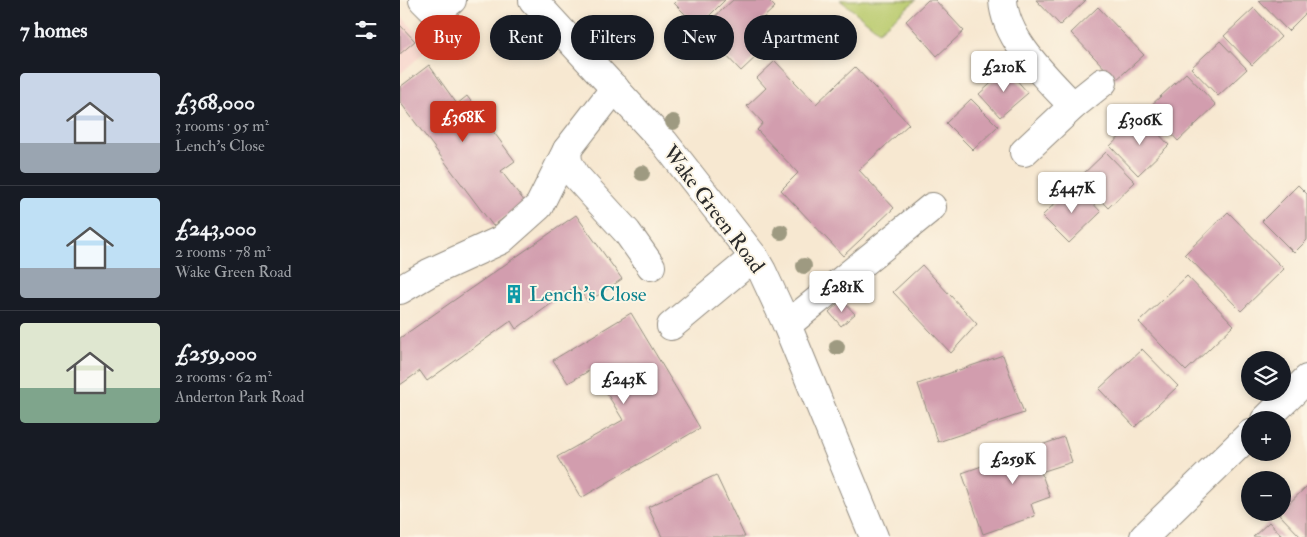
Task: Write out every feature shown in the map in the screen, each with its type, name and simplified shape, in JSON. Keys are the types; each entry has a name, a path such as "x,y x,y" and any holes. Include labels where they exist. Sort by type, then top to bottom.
{"street":[{"path":"423,0 436,13 452,0"},
{"name":"Wake Green Road","path":"533,0 664,142 754,258 787,325 874,537"},
{"path":"1003,0 1003,6 1012,31 1027,56 1073,106"},
{"path":"1024,152 1073,106 1103,82"},
{"path":"400,290 429,272 501,240 539,206 566,150 615,88"},
{"path":"566,150 568,162 575,175 627,232 651,266"},
{"path":"787,325 932,207"},
{"path":"671,326 754,258"},
{"path":"1274,411 1307,379"},
{"path":"1144,537 1241,443"}],"shaded area":[{"path":"400,15 415,31 416,60 400,74"}],"green space":[{"path":"840,0 916,0 879,31"}],"building":[{"path":"677,0 725,0 710,15 686,15 674,3"},
{"path":"733,0 768,0 775,7 766,15 744,15 744,60 753,60 741,71 731,60 734,60 734,15 716,15"},
{"path":"928,0 935,0 964,31 937,56 906,21"},
{"path":"1036,0 1086,0 1060,25"},
{"path":"1260,0 1307,0 1307,12 1288,31"},
{"path":"1098,7 1144,55 1116,80 1071,33"},
{"path":"1254,8 1281,37 1252,65 1224,36"},
{"path":"400,25 415,41 400,54"},
{"path":"1220,41 1247,69 1218,96 1191,68"},
{"path":"775,61 816,104 855,67 909,124 859,170 894,208 843,256 781,190 798,173 757,130 763,123 747,106 766,88 757,78"},
{"path":"429,65 457,104 467,96 515,161 501,171 525,202 493,226 400,102 400,87"},
{"path":"1007,69 1028,93 1000,117 979,94"},
{"path":"1186,73 1216,105 1178,141 1148,108"},
{"path":"971,99 998,126 973,150 946,123"},
{"path":"1142,116 1169,145 1138,175 1110,146"},
{"path":"1106,152 1135,182 1108,208 1079,178"},
{"path":"1075,184 1101,212 1069,243 1042,216"},
{"path":"1298,185 1307,194 1307,240 1294,253 1262,221"},
{"path":"1228,212 1284,269 1241,311 1185,254"},
{"name":"Lench's Close","path":"576,215 622,279 588,302 576,286 516,329 511,321 427,381 420,371 400,385 400,338"},
{"path":"922,265 977,324 951,353 893,292"},
{"path":"1187,276 1234,325 1186,371 1139,322"},
{"path":"842,300 855,314 841,326 829,312"},
{"path":"631,313 700,428 581,498 557,457 623,420 592,369 568,383 553,360"},
{"path":"1142,349 1178,386 1135,427 1099,389"},
{"path":"1003,355 1024,413 938,442 918,384"},
{"path":"1064,437 1072,462 1041,472 1050,497 1031,504 1035,516 983,534 962,473"},
{"path":"716,475 745,537 662,537 648,507"},
{"path":"1307,486 1307,537 1301,537 1286,521 1291,521 1291,501"},
{"path":"1269,522 1283,537 1253,537"}],"place":[{"name":"Lench's Close","path":"514,294"}]}
